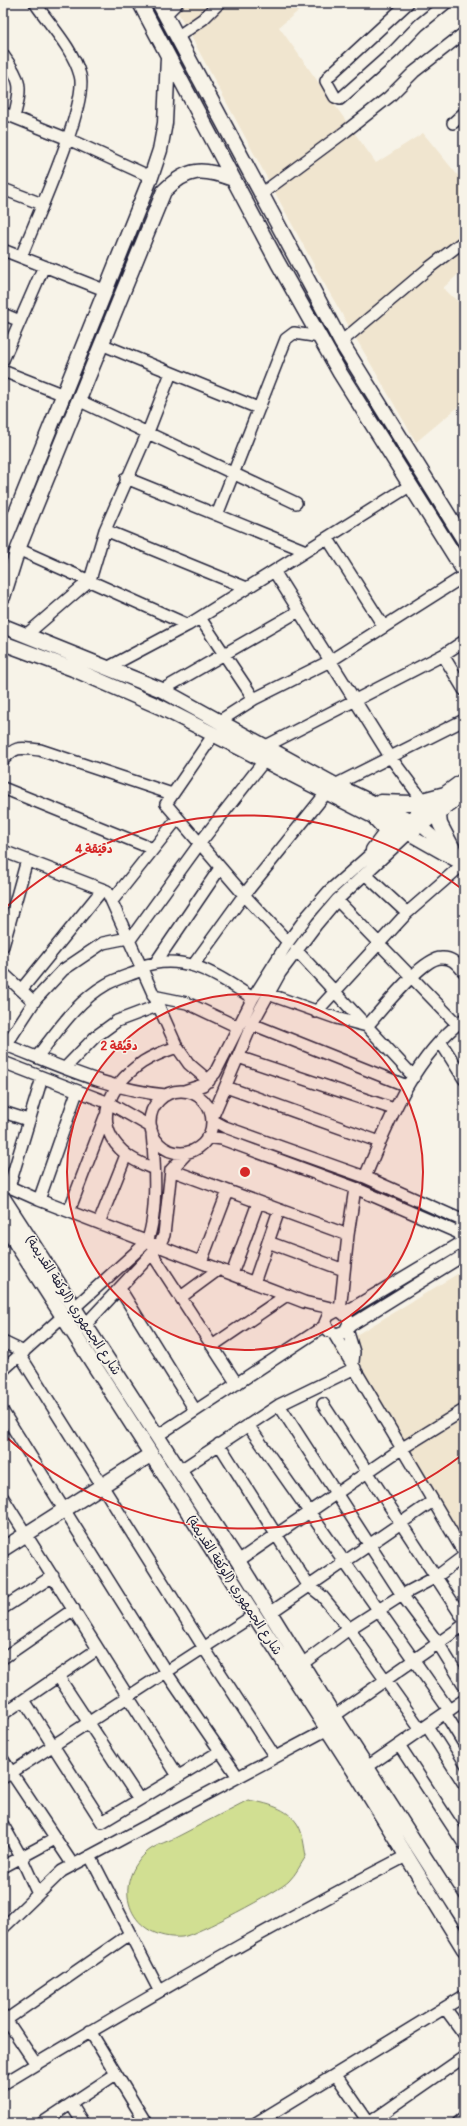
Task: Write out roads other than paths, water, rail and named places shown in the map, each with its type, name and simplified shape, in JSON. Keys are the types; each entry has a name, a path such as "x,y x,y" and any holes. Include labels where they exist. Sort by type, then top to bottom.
{"main road":[{"path":"140,3 320,337 340,372 464,571"},
{"path":"162,9 341,342 464,540"},
{"path":"4,541 142,204 160,150 165,123 168,56"},
{"path":"3,597 18,549 164,191 173,182 185,175 198,171 211,171 234,179"},
{"path":"142,204 155,210"},
{"path":"287,277 301,269"},
{"path":"77,363 91,369"},
{"path":"5,625 28,636 162,690 264,761 331,789 362,798 393,804 426,804"},
{"path":"26,652 34,647 35,640 28,636"},
{"path":"3,643 216,728 266,746 372,815 380,823 385,834 374,850"},
{"path":"409,827 426,804 445,794 464,780"},
{"path":"372,815 409,827 444,808 464,794"},
{"path":"362,798 409,827"},
{"path":"444,808 439,816 440,824 462,866"},
{"name":"شارع الجمهوري (الوكفة القديمة)","path":"5,1190 75,1308 238,1561 334,1716 464,1919"},
{"name":"شارع الجمهوري (الوكفة القديمة)","path":"3,1223 328,1729 464,1949"},
{"path":"134,1428 147,1420"},
{"path":"3,1549 150,1454"},
{"path":"175,1493 188,1484"},
{"path":"410,1861 426,1859"}],"street":[{"path":"21,257 68,139 81,97 81,77 75,61 35,3"},
{"path":"162,9 177,3"},
{"path":"177,37 203,19 219,3"},
{"path":"408,3 329,76 326,81 335,97 340,99 446,3"},
{"path":"261,194 389,97 414,72 464,33"},
{"path":"3,55 18,82 20,92 14,117"},
{"path":"3,113 68,139 151,177"},
{"path":"453,123 464,113"},
{"path":"3,189 42,204"},
{"path":"341,342 430,267 464,242"},
{"path":"3,250 107,291"},
{"path":"3,360 44,266"},
{"path":"3,314 20,321"},
{"path":"218,515 258,408 288,337 294,333 320,337"},
{"path":"101,344 258,408"},
{"path":"3,371 64,395"},
{"path":"28,636 90,580 105,530 126,478 148,432 171,372"},
{"path":"78,400 296,503"},
{"path":"126,478 306,551"},
{"path":"107,668 200,618 306,551 328,539 411,485"},
{"path":"105,530 247,588"},
{"path":"328,539 384,627"},
{"path":"18,549 188,625"},
{"path":"274,571 391,758 426,804"},
{"path":"288,942 220,868 166,804 216,728 254,699 330,661 464,576"},
{"path":"162,690 225,656 299,611"},
{"path":"200,618 254,699"},
{"path":"266,746 443,654 464,641"},
{"path":"443,654 464,690"},
{"path":"194,964 244,895 331,789 464,720"},
{"path":"3,760 13,750 21,748 40,750 172,794"},
{"path":"264,761 128,939 103,943 63,970 34,1002 4,1045 117,1087 140,1093 166,1095 194,1089 209,1081 225,1056 253,998 288,942 329,891 374,850 409,827"},
{"path":"3,788 153,849"},
{"path":"112,902 178,818"},
{"path":"316,1012 407,913 462,866 409,827"},
{"path":"86,1324 156,1250 164,1235 171,1170 188,1152 199,1146 208,1138 212,1119 252,1024 268,994 296,950 337,900 365,874 409,827"},
{"path":"3,851 107,891 155,1001 177,1047 189,1064 209,1081"},
{"path":"3,946 27,860"},
{"path":"156,962 220,868"},
{"path":"365,874 407,913"},
{"path":"21,990 103,889"},
{"path":"337,900 411,977 461,1022 440,1041 407,1086 394,1109 365,1177"},
{"path":"296,950 414,1077"},
{"path":"367,1026 411,977 434,959 441,958 455,961 464,972"},
{"path":"38,1057 69,1016 88,998 107,984 156,962 176,961 194,964 253,998"},
{"path":"3,973 34,1002"},
{"path":"268,994 316,1012 367,1026"},
{"path":"65,1068 95,1037 117,1021 155,1001 187,1003 238,1027"},
{"path":"252,1024 407,1086"},
{"path":"440,1041 464,1079"},
{"path":"69,1212 109,1103 117,1087 129,1073 143,1062 159,1053 177,1047"},
{"path":"238,1057 394,1109"},
{"path":"3,1062 77,1092 109,1103 152,1130 164,1147 175,1152 188,1152"},
{"path":"42,1078 5,1190 39,1200 147,1242 156,1250 181,1297 237,1384"},
{"path":"226,1087 380,1142"},
{"path":"184,1091 201,1098 208,1108 212,1119 225,1127 365,1177 463,1232"},
{"path":"39,1200 77,1092"},
{"path":"75,1308 147,1242 153,1226 153,1108 166,1095"},
{"path":"3,1112 28,1120"},
{"path":"105,1116 106,1125 111,1138 126,1155 154,1169"},
{"path":"208,1138 222,1139 355,1188 463,1232"},
{"path":"99,1223 126,1155"},
{"path":"171,1170 348,1235"},
{"path":"341,1312 344,1270 355,1188"},
{"path":"200,1262 228,1192"},
{"path":"232,1274 258,1202"},
{"path":"254,1283 279,1210"},
{"path":"157,1436 326,1324 330,1313 341,1312 463,1232"},
{"path":"268,1242 344,1270"},
{"path":"156,1250 200,1262 304,1302 341,1312 349,1319 348,1328 354,1352 354,1365"},
{"path":"334,1334 340,1334 464,1255"},
{"path":"181,1297 219,1269"},
{"path":"120,1289 195,1410"},
{"path":"212,1346 287,1295"},
{"path":"304,1302 318,1313 329,1331 334,1334 354,1365 401,1449 464,1552"},
{"path":"3,1370 62,1317"},
{"path":"3,1342 22,1354 101,1485 275,1757"},
{"path":"179,1471 279,1405 354,1365"},
{"path":"323,1404 464,1620"},
{"path":"279,1405 402,1595 438,1644 464,1685"},
{"path":"238,1561 401,1449 464,1410"},
{"path":"3,1412 166,1672 219,1752 238,1777"},
{"path":"248,1425 414,1660 447,1712 464,1744"},
{"path":"219,1444 308,1585 322,1596 349,1629 424,1728 464,1784"},
{"path":"3,1498 178,1776"},
{"path":"270,1612 433,1501"},
{"path":"302,1664 349,1629 402,1595 436,1577 464,1556"},
{"path":"3,1608 53,1576"},
{"path":"3,1658 74,1609"},
{"path":"7,1775 254,1616"},
{"path":"334,1716 464,1626"},
{"path":"3,1714 98,1649"},
{"path":"58,1676 139,1799"},
{"path":"24,1700 102,1822 219,1752"},
{"path":"367,1767 464,1700"},
{"path":"3,1928 62,1870 328,1729"},
{"path":"399,1745 464,1844"},
{"path":"3,1760 7,1775 73,1865"},
{"path":"3,1825 21,1857 38,1894"},
{"path":"3,1867 55,1839"},
{"path":"90,1856 159,1990"},
{"path":"3,2084 159,1990 344,1888 410,1861"},
{"path":"36,2064 5,2018 130,1934"},
{"path":"256,2123 464,1996"},
{"path":"445,2008 464,2034"},
{"path":"90,2031 144,2122"},
{"path":"336,2075 369,2123 464,2057"},
{"path":"42,2123 116,2074"},
{"path":"71,2104 83,2123"},
{"path":"458,2123 464,2118"}]}
